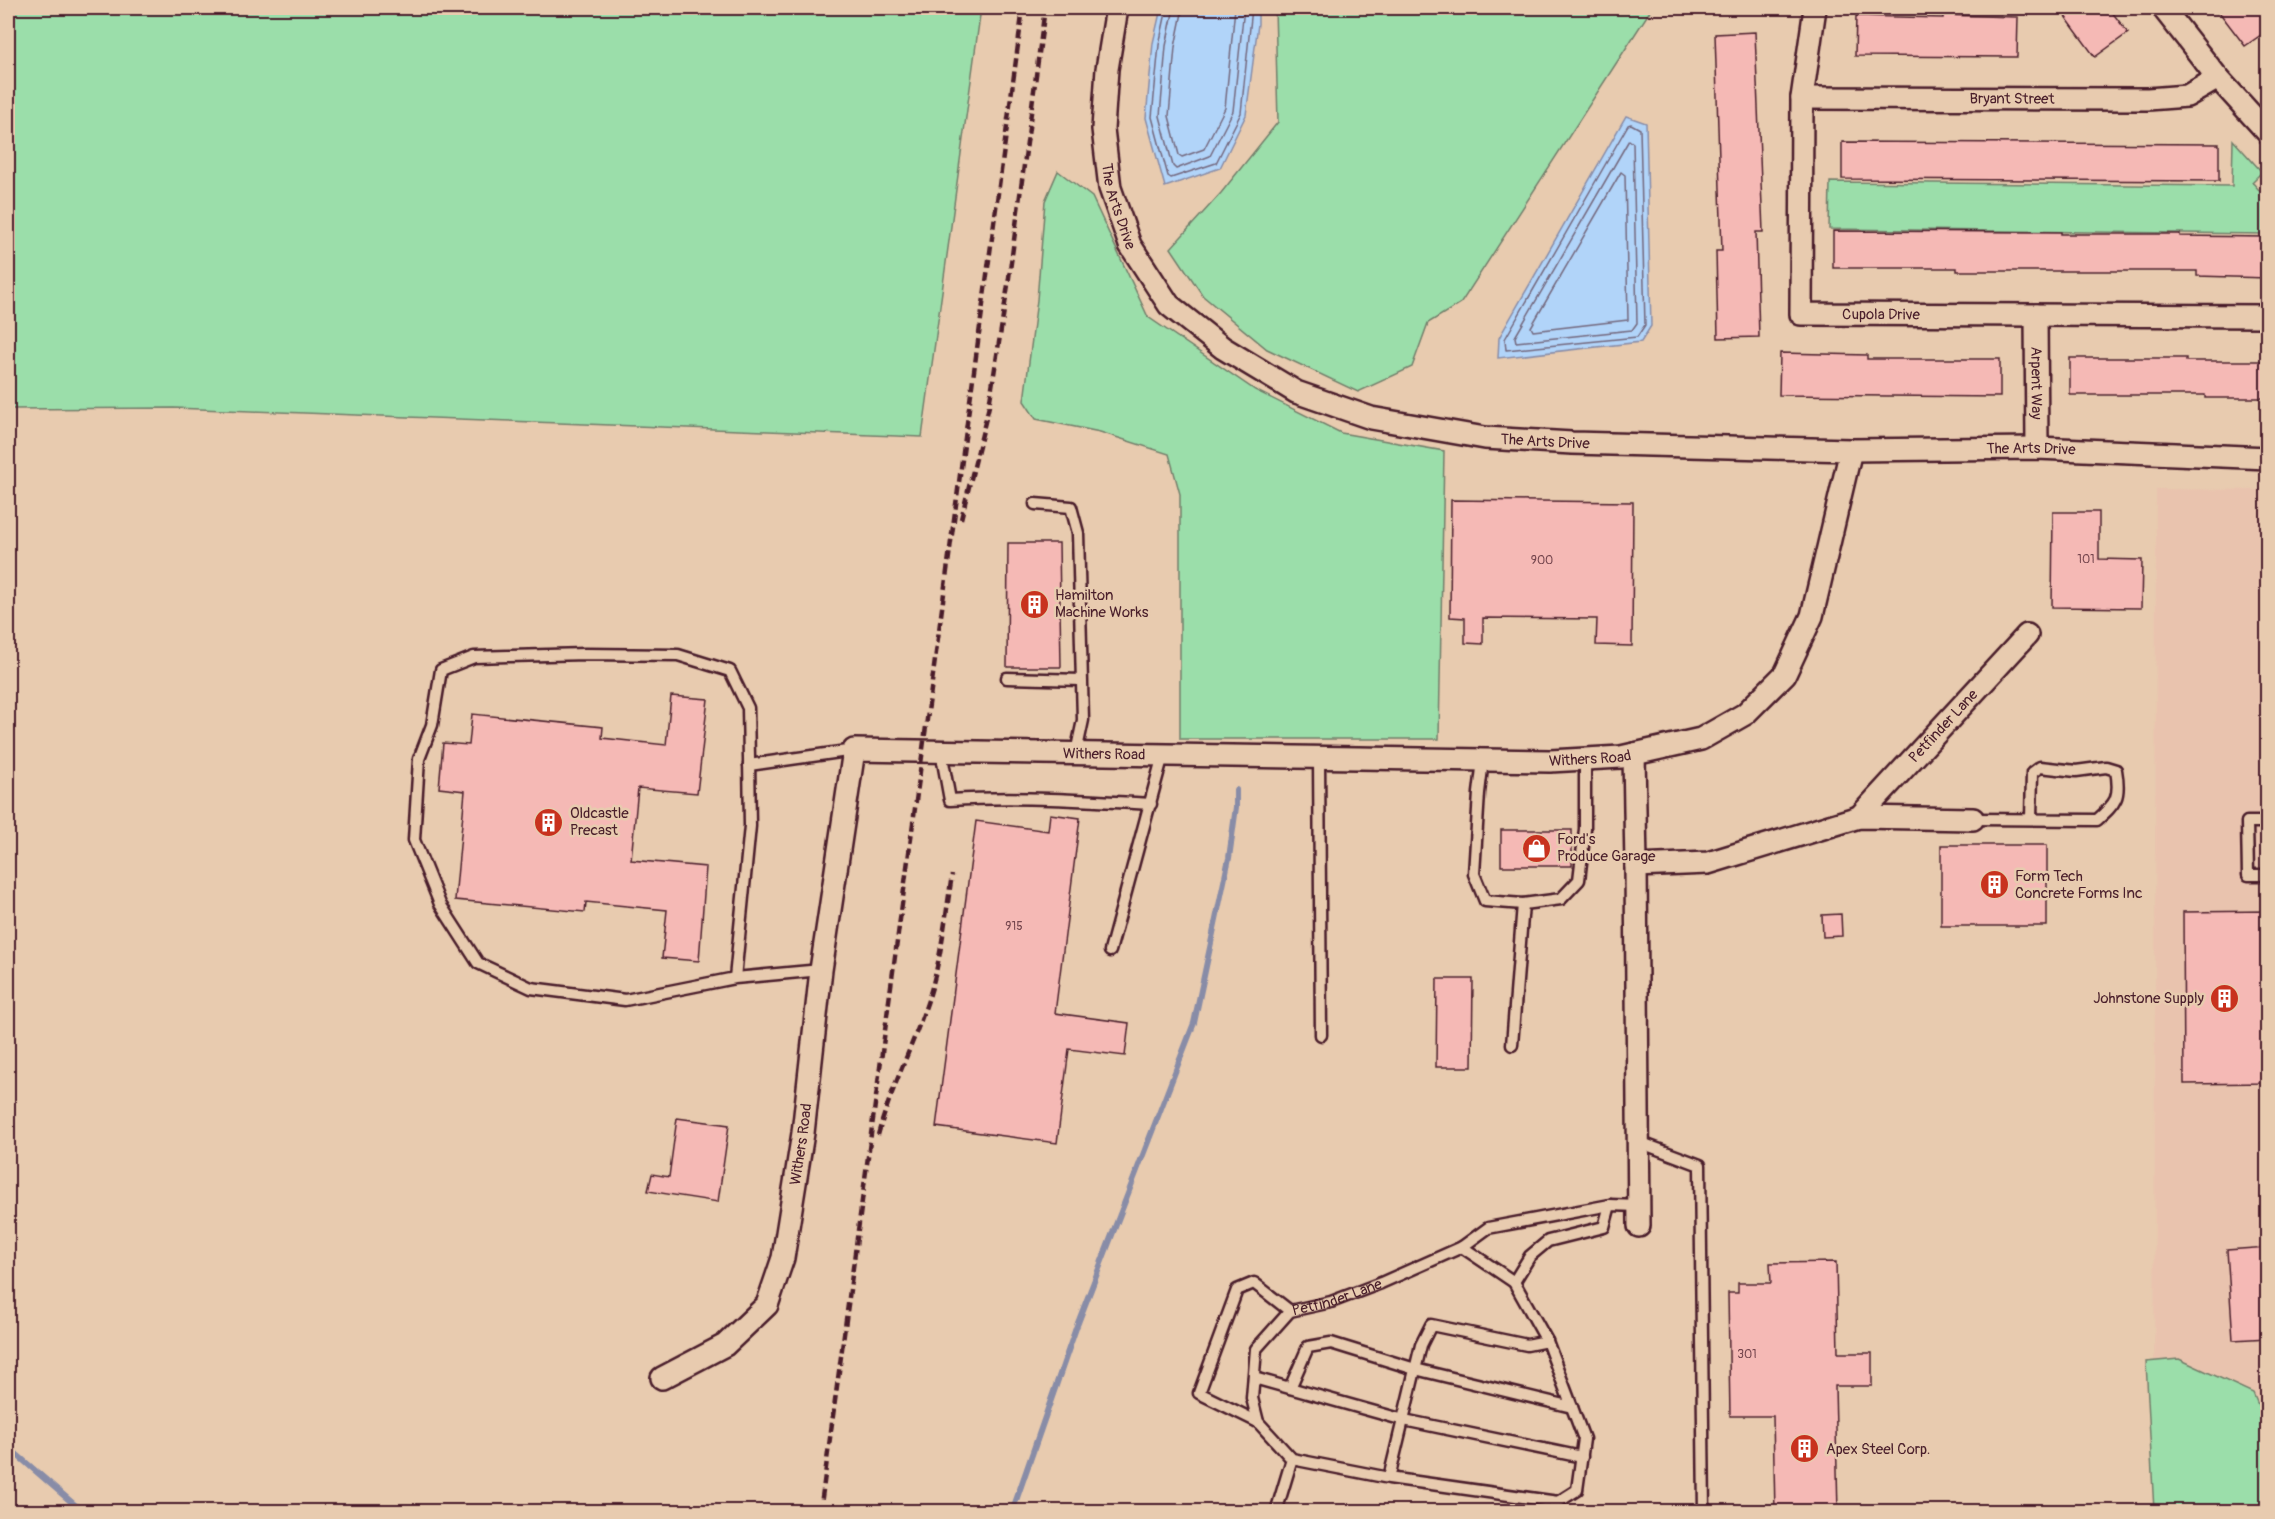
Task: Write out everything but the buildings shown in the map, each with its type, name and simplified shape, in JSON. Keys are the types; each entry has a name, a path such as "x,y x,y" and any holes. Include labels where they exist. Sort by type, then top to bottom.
{"street":[{"name":"The Arts Drive","path":"1117,8 1107,69 1103,129 1110,188 1130,245 1169,305 1232,354 1296,392 1371,418 1485,438 1572,443 1851,450 2037,448 2268,458"},
{"name":"Cupola Drive","path":"1815,8 1802,98 1801,314 2268,316"},
{"path":"2163,8 2218,78 2268,133"},
{"name":"Bryant Street","path":"1802,98 2148,99 2187,96 2218,78"},
{"name":"Arpent Way","path":"2036,315 2037,448"},
{"name":"Withers Road","path":"662,1378 725,1345 767,1305 783,1258 803,1133 821,970 854,750 1550,761 1634,754 1701,739 1744,714 1785,674 1812,615 1851,450"},
{"name":"Petfinder Lane","path":"1859,817 2027,635"},
{"name":"Petfinder Lane","path":"1634,754 1639,1216"},
{"path":"1636,866 1708,863 1859,817 1973,819"}],"lane":[{"path":"1035,504 1071,507 1078,533 1083,720 1076,753"},
{"path":"735,978 750,826 748,708 730,671 678,655 585,654 474,657 441,670 432,725 419,759 414,840 440,904 478,963 531,988 625,1000 735,978 821,970"},
{"path":"1007,678 1081,680"},
{"path":"749,765 854,750"},
{"path":"941,751 950,800 993,797 1060,798 1151,804"},
{"path":"1110,951 1163,755"},
{"path":"1319,758 1321,1035"},
{"path":"1484,760 1479,793 1474,874 1485,901 1522,904 1561,899 1579,879 1585,829 1585,759"},
{"path":"1973,819 2097,820 2114,806 2119,784 2116,770 2106,767 2076,771 2040,767 2032,773 2031,819"},
{"path":"2268,822 2247,822 2248,875 2268,875"},
{"path":"1512,1045 1522,904"},
{"path":"1639,1142 1700,1165 1704,1512"},
{"path":"1514,1282 1530,1256 1548,1240 1604,1227 1610,1205"},
{"name":"Petfinder Lane","path":"1258,1422 1252,1398 1256,1349 1290,1311 1331,1302 1462,1247 1488,1228 1610,1205 1639,1216"},
{"path":"1290,1311 1254,1283 1237,1290 1199,1394 1258,1422 1292,1459 1389,1478 1558,1502 1577,1490 1582,1457 1584,1439 1572,1407 1547,1341 1514,1282 1462,1247"},
{"path":"1389,1478 1421,1345 1431,1325 1527,1345 1547,1341"},
{"path":"1290,1388 1308,1347 1332,1343 1415,1369 1572,1407"},
{"path":"1254,1378 1404,1420 1582,1457"},
{"path":"1276,1512 1292,1459"}],"shaded area":[{"path":"2156,489 2267,490 2267,1511 2154,1512"}],"green space":[{"path":"8,8 981,8 922,437 174,408 8,409"},
{"path":"1275,8 1652,8 1461,303 1428,323 1412,367 1358,392 1267,349 1203,296 1171,248 1221,193 1278,122"},
{"path":"2233,140 2262,172 2252,182 2267,199 2267,234 1829,229 1830,182 2232,186"},
{"path":"1058,171 1092,197 1148,317 1255,390 1341,433 1444,451 1439,739 1180,739 1180,494 1169,454 1100,432 1036,419 1024,401 1037,300 1045,201"},
{"path":"2179,1359 2253,1393 2267,1426 2267,1511 2154,1511 2146,1362"}],"water":[{"path":"1161,8 1258,8 1246,115 1220,168 1165,187 1146,118 1153,43"},
{"path":"1626,116 1646,123 1651,326 1641,342 1498,358 1499,338"}],"waterway":[{"path":"1012,1512 1076,1328 1194,1023 1229,858 1236,790"},
{"path":"8,1447 83,1512"}],"railway":[{"path":"820,1512 1023,8"},
{"path":"961,519 989,406 1008,285 1045,8"},
{"path":"878,1135 888,1102 931,990 942,941 952,875"}],"place":[{"name":"Hamilton Machine Works","path":"1034,604"},
{"name":"Oldcastle Precast","path":"549,822"},
{"name":"Ford's Produce Garage","path":"1536,848"},
{"name":"Form Tech Concrete Forms Inc","path":"1994,885"},
{"name":"Johnstone Supply","path":"2225,998"},
{"name":"Apex Steel Corp.","path":"1805,1449"}]}
